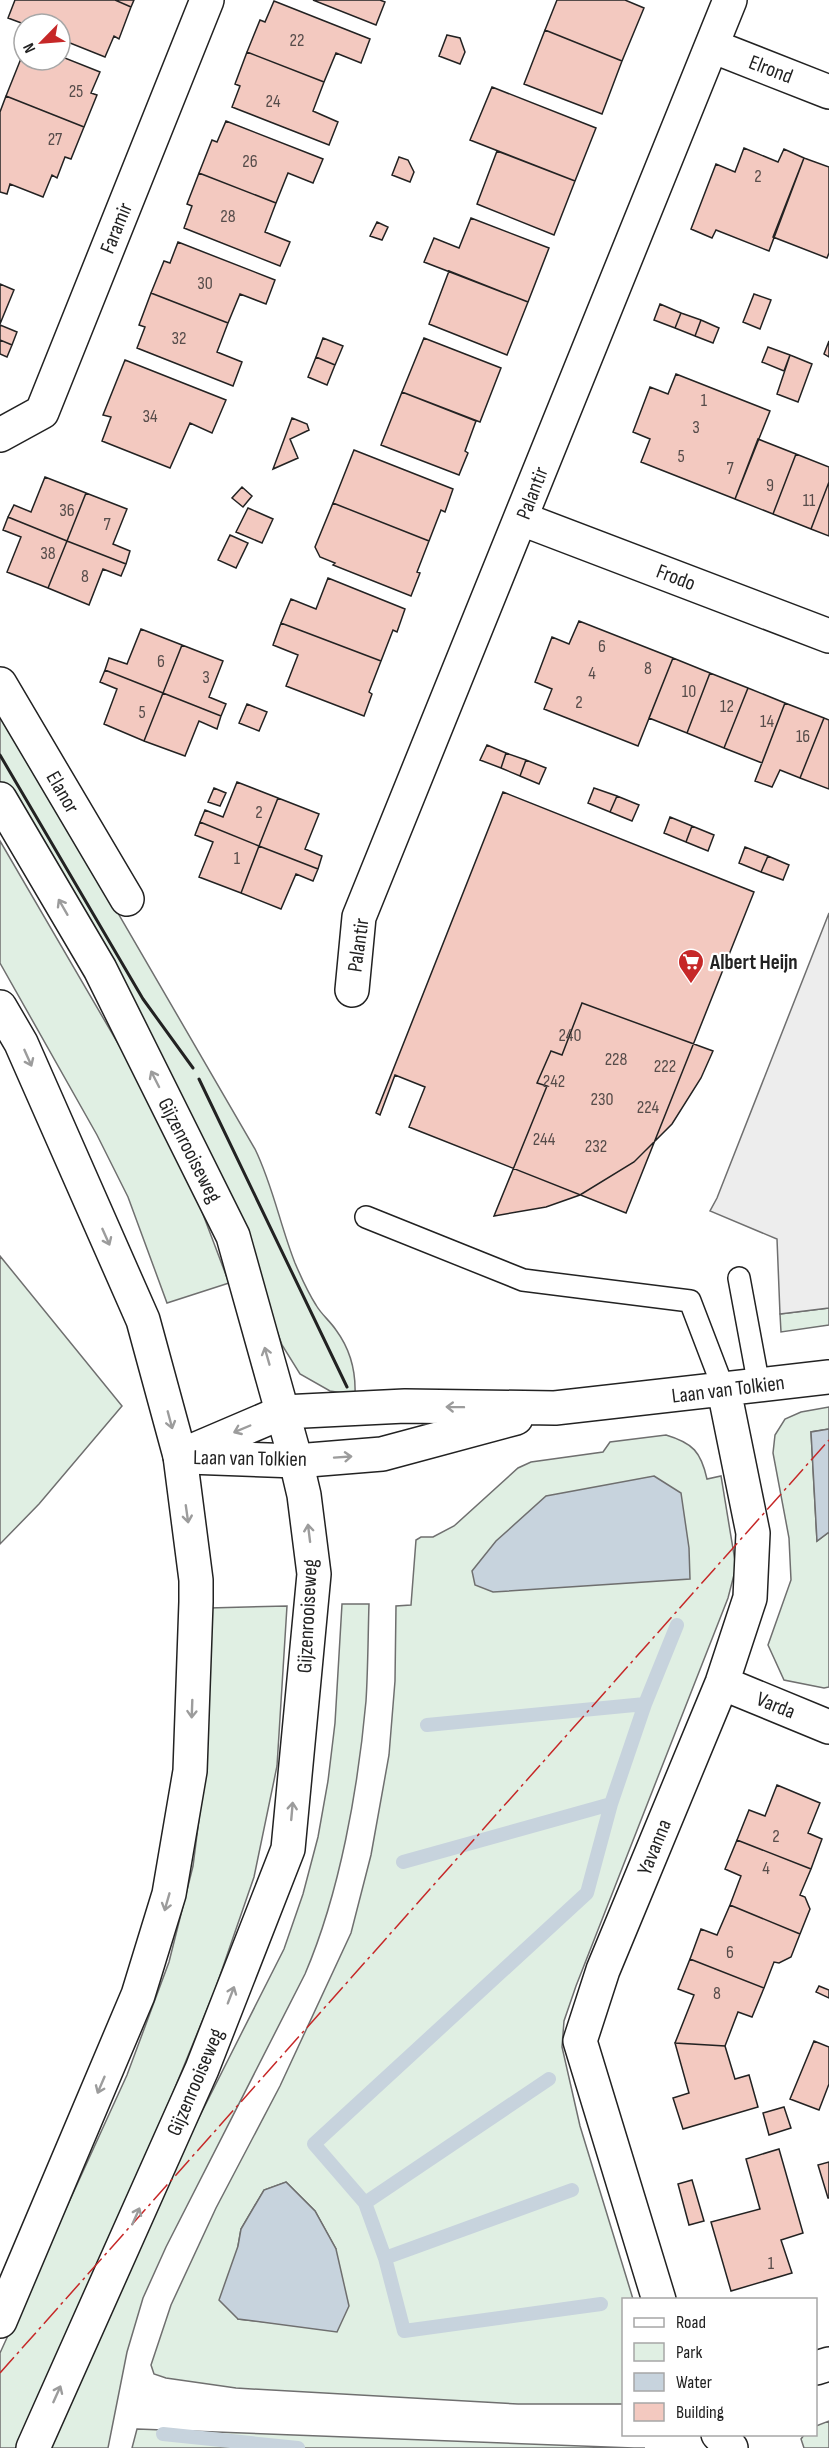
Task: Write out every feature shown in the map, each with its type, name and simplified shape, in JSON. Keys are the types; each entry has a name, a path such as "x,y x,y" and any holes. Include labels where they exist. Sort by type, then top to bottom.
{"street":[{"name":"Faramir","path":"0,435 42,412 207,0"},
{"name":"Palantir","path":"352,990 359,917 522,519 730,0"},
{"name":"Elrond","path":"712,46 829,92"},
{"name":"Frodo","path":"522,519 829,636"},
{"name":"Elanor","path":"0,684 127,899"},
{"name":"Gijzenrooiseweg","path":"0,799 100,969 233,1236 296,1461 304,1495 314,1574 288,1849 202,2069 33,2448"},
{"path":"0,1007 21,1043 143,1320 180,1456 196,1580 190,1771 170,1894 138,1995 0,2321"},
{"name":"Laan van Tolkien","path":"180,1456 283,1412 405,1406 555,1408 829,1377"},
{"name":"Yavanna","path":"658,2298 580,2041 603,1970 722,1683 750,1598 753,1533 724,1390"},
{"name":"Laan van Tolkien","path":"180,1456 296,1461 382,1454 555,1408"},
{"name":"Varda","path":"722,1683 829,1727"},
{"path":"720,2436 731,2448"}],"lane":[{"path":"366,1217 523,1281 690,1301 724,1390"},
{"path":"739,1278 759,1386"}],"green space":[{"path":"0,710 255,1149 302,1279 318,1308 341,1337 348,1353 353,1369 355,1395 330,1391 300,1374 282,1345 240,1228 0,784"},
{"path":"0,841 137,1076 201,1209 229,1283 167,1303 128,1197 97,1135 0,963"},
{"path":"0,1256 122,1406 39,1504 0,1544"},
{"path":"829,1308 829,1325 781,1332 780,1314"},
{"path":"829,1407 829,1429 811,1432 817,1541 829,1532 829,1687 824,1688 784,1680 768,1645 791,1580 789,1538 773,1453 775,1435 785,1419 801,1412"},
{"path":"666,1435 689,1445 699,1455 707,1479 721,1476 736,1567 728,1598 564,2021 562,2047 580,2126 633,2298 622,2298 622,2404 518,2404 236,2388 166,2378 154,2374 151,2365 171,2305 216,2208 280,2086 351,1933 371,1855 389,1755 395,1681 396,1606 411,1605 416,1540 421,1537 433,1537 454,1526 518,1468 531,1462 603,1452 610,1442","holes":["286,2182 315,2211 336,2249 276,2323 238,2319 238,2246 241,2229 264,2190"]},
{"path":"342,1604 369,1604 366,1701 346,1840 338,1875 317,1942 305,1974 166,2247 143,2298 127,2352 108,2448 51,2448 178,2159 284,1949 303,1894 318,1837 328,1781 335,1723"},
{"path":"287,1606 277,1766 254,1877 215,1990 172,2095 16,2448 0,2448 0,2353 127,2075 169,1962 193,1866 207,1756 209,1608"},
{"path":"829,2421 829,2448 804,2448 801,2439 803,2436 817,2436 817,2426"},
{"path":"137,2429 634,2448 132,2448"}],"shaded area":[{"path":"829,913 829,1308 780,1314 777,1239 710,1211"}],"water":[{"path":"829,1429 829,1532 817,1541 811,1432"},
{"path":"654,1476 681,1493 689,1548 690,1579 493,1592 475,1585 472,1571 496,1541 546,1496"},
{"path":"286,2182 315,2211 336,2249 349,2306 337,2332 238,2319 219,2300 238,2246 241,2229 264,2190"}],"building":[{"path":"15,0 115,0 131,7 119,39 114,36 105,57 72,44 72,12 12,12 12,20 8,18"},
{"path":"115,0 134,0 131,7"},
{"path":"313,0 380,0 385,2 376,25"},
{"path":"557,0 625,0 644,8 622,61 545,30"},
{"path":"274,1 370,39 361,63 336,53 324,82 247,52 260,20 265,22"},
{"path":"545,30 622,61 602,114 524,84"},
{"path":"447,35 460,38 465,52 460,64 439,56"},
{"path":"247,52 324,82 313,111 338,122 329,145 232,107 240,86 235,84"},
{"path":"72,61 100,72 91,93 97,95 84,127 6,96 16,72 72,72"},
{"path":"492,87 596,128 575,181 470,140"},
{"path":"6,96 84,127 71,159 65,157 57,178 52,175 43,197 10,184 7,194 0,192 0,112"},
{"path":"226,121 323,159 313,183 288,173 276,203 199,173 212,140 217,142"},
{"path":"744,148 778,162 784,149 804,158 769,251 716,230 712,238 691,229 716,164 735,172"},
{"path":"497,151 575,181 554,235 477,204"},
{"path":"399,157 408,160 414,172 410,182 392,175"},
{"path":"804,158 829,167 829,253 827,258 773,237"},
{"path":"199,173 276,203 265,232 290,242 280,266 184,228 192,206 187,204"},
{"path":"471,218 549,248 528,302 424,262 434,238 459,248"},
{"path":"377,222 388,227 382,240 370,236"},
{"path":"178,242 275,280 266,304 240,294 228,323 151,293 164,261 170,263"},
{"path":"449,271 528,302 507,355 429,324"},
{"path":"0,284 14,290 0,324"},
{"path":"151,293 228,323 217,352 242,362 233,386 137,348 145,327 139,325"},
{"path":"754,294 771,300 760,329 743,322"},
{"path":"660,304 681,313 675,328 654,320"},
{"path":"681,313 701,320 695,336 675,328"},
{"path":"701,320 719,328 713,343 695,336"},
{"path":"0,325 17,332 12,345 0,340"},
{"path":"323,338 343,346 335,365 316,357"},
{"path":"424,338 501,368 480,422 402,392"},
{"path":"0,340 12,345 7,357 0,354"},
{"path":"829,341 829,357 824,354"},
{"path":"768,347 790,355 784,371 762,362"},
{"path":"790,355 812,364 798,402 777,394"},
{"path":"316,357 335,365 327,385 308,377"},
{"path":"125,360 226,400 212,433 190,423 170,468 102,441 111,417 103,415"},
{"path":"676,374 770,411 735,499 641,462 650,439 633,432 650,387 668,394"},
{"path":"402,392 476,421 465,451 468,453 459,475 381,445"},
{"path":"292,418 307,424 309,430 290,439 298,458 273,469"},
{"path":"758,439 796,454 773,514 735,499"},
{"path":"354,450 453,489 445,512 441,510 429,541 333,503"},
{"path":"796,454 829,467 829,482 811,529 773,514"},
{"path":"45,477 86,493 67,541 8,517 14,505 31,512"},
{"path":"829,482 829,536 811,529"},
{"path":"242,487 252,496 243,507 232,498"},
{"path":"86,493 127,509 113,544 130,551 126,564 67,541"},
{"path":"333,503 429,541 411,596 333,565 335,563 320,557 315,547"},
{"path":"248,508 273,519 262,543 236,532"},
{"path":"8,517 67,541 48,588 7,572 21,537 3,530"},
{"path":"230,535 248,543 236,568 218,560"},
{"path":"67,541 126,564 121,576 103,569 89,605 48,588"},
{"path":"328,578 405,609 397,632 393,630 381,661 281,623 291,599 316,609"},
{"path":"579,621 673,658 638,746 544,709 552,689 535,682 552,637 569,644"},
{"path":"281,623 381,661 369,692 372,694 364,716 286,686 298,655 273,645"},
{"path":"141,629 182,645 163,693 105,670 109,658 127,664"},
{"path":"182,645 223,661 209,697 226,704 221,716 163,693"},
{"path":"673,658 710,673 687,733 649,718"},
{"path":"105,670 163,693 144,741 104,724 117,689 100,682"},
{"path":"710,673 748,688 724,748 687,733"},
{"path":"748,688 785,703 762,763 724,748"},
{"path":"163,693 221,716 217,729 199,721 185,756 144,741"},
{"path":"785,703 824,718 800,778 780,770 772,787 755,781"},
{"path":"247,704 267,712 259,731 239,723"},
{"path":"824,718 829,720 829,789 800,778"},
{"path":"487,745 506,753 501,768 480,760"},
{"path":"506,753 526,760 520,776 501,768"},
{"path":"526,760 546,768 539,784 520,776"},
{"path":"237,782 278,798 259,846 200,822 205,810 223,817"},
{"path":"214,788 226,793 220,806 208,802"},
{"path":"594,788 617,796 610,812 588,803"},
{"path":"503,792 754,892 626,1213 409,1127 425,1087 395,1075 380,1115 376,1113"},
{"path":"617,796 639,805 632,821 610,812"},
{"path":"278,798 319,814 305,849 322,856 318,869 259,846"},
{"path":"670,817 692,826 686,842 664,833"},
{"path":"200,822 259,846 241,893 199,877 213,842 195,835"},
{"path":"692,826 714,835 708,851 686,842"},
{"path":"259,846 318,869 313,881 296,874 281,909 241,893"},
{"path":"745,847 768,856 761,872 739,863"},
{"path":"768,856 789,865 783,880 761,872"},
{"path":"582,1003 713,1051 701,1078 672,1124 634,1162 580,1195 546,1207 494,1216 547,1086 537,1083 551,1051 562,1055"},
{"path":"777,1785 820,1803 808,1833 822,1839 811,1869 737,1840 749,1810 765,1816"},
{"path":"737,1840 811,1869 800,1895 805,1897 810,1909 800,1934 730,1905 741,1876 725,1869"},
{"path":"730,1905 800,1934 791,1957 779,1963 774,1962 764,1988 690,1959 701,1929 717,1935"},
{"path":"690,1959 764,1988 752,2017 738,2012 725,2046 675,2043 694,1995 678,1989"},
{"path":"819,1986 829,1990 829,1998 816,1992"},
{"path":"814,2041 829,2047 829,2084 819,2110 790,2099"},
{"path":"675,2043 725,2046 735,2079 749,2075 758,2107 683,2129 673,2098 689,2093"},
{"path":"784,2107 791,2128 769,2135 763,2113"},
{"path":"779,2149 803,2233 781,2240 792,2273 731,2291 711,2222 760,2209 746,2159"},
{"path":"829,2162 829,2198 828,2198 818,2165"},
{"path":"692,2180 704,2221 689,2225 678,2184"}],"waterway":[{"path":"427,1725 645,1704 677,1625"},
{"path":"403,1862 611,1804 645,1704"},
{"path":"549,2079 365,2203 314,2144 587,1893 611,1804"},
{"path":"365,2203 385,2258 572,2190"},
{"path":"385,2258 404,2331 601,2304"},
{"path":"163,2434 298,2448"}],"wall":[{"path":"0,755 143,999 193,1068"},
{"path":"199,1079 347,1387"}],"power":[{"path":"0,2373 829,1440"}],"place":[{"name":"Albert Heijn","path":"691,985"}]}
